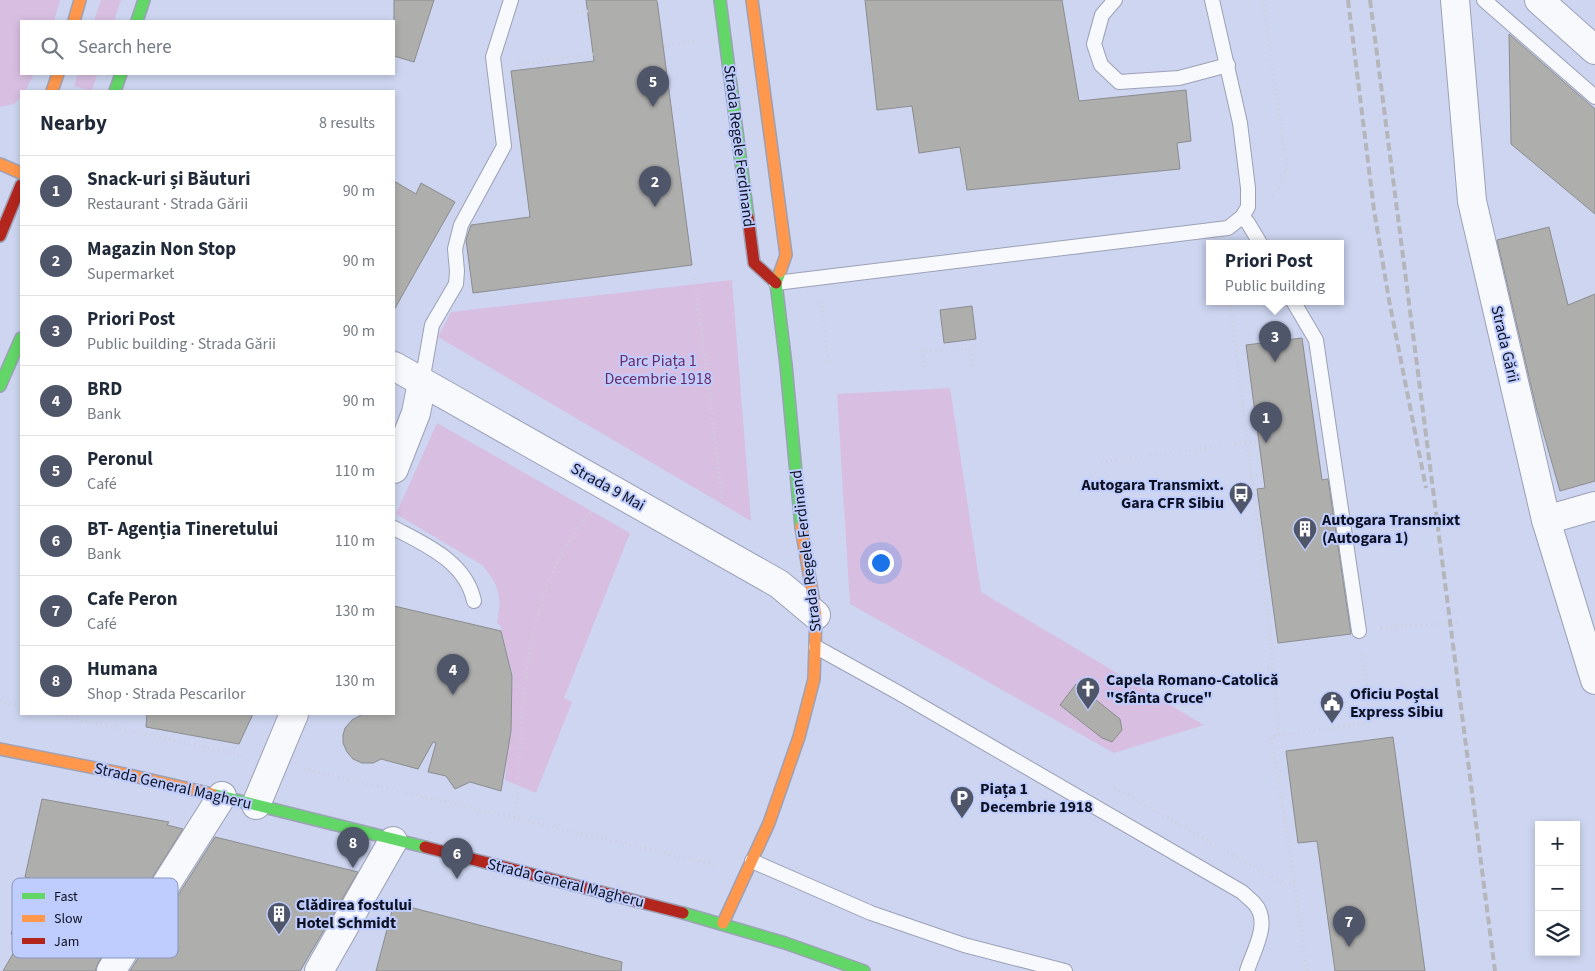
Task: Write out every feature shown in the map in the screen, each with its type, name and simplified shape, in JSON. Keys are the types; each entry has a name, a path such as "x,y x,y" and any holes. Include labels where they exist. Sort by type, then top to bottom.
{"street":[{"path":"74,20 80,0"},
{"path":"137,20 144,0"},
{"name":"Strada Regele Ferdinand","path":"720,0 753,258 754,263 776,283"},
{"name":"Strada Regele Ferdinand","path":"723,923 769,823 799,737 814,679 816,647 816,616 802,534 776,283 786,255 752,0"},
{"name":"Strada Gării","path":"1455,0 1472,201 1546,520 1595,680"},
{"path":"1539,0 1595,50"},
{"path":"52,90 58,75"},
{"path":"115,90 121,75"},
{"path":"0,164 20,173"},
{"path":"0,236 20,187"},
{"path":"0,386 20,340"},
{"name":"Strada 9 Mai","path":"395,367 779,584 816,616"},
{"path":"395,466 416,413 422,382"},
{"path":"1546,520 1595,506"},
{"path":"256,805 294,715"},
{"name":"Strada General Magheru","path":"0,749 222,796 723,923 864,971"},
{"path":"170,878 222,796"},
{"path":"319,971 393,840"},
{"path":"111,971 119,958"}],"lane":[{"path":"422,382 432,325 444,308 456,284 455,248 461,225 504,146 493,57 511,0"},
{"path":"1115,0 1102,15 1094,44 1101,66 1119,82 1179,78 1228,65"},
{"path":"1212,0 1240,123 1248,188 1248,207 1245,220 1258,240"},
{"path":"1484,0 1595,97"},
{"path":"776,283 1228,228 1245,220"},
{"path":"1295,305 1316,340 1359,631"},
{"path":"395,529 435,550 458,568 472,589 474,601"},
{"path":"816,647 1242,892 1256,904 1262,922 1259,939 1247,971"},
{"path":"749,866 871,913 964,945 1064,971"}],"path":[{"path":"1245,220 1280,187 1287,168 1262,0"},
{"path":"577,12 588,11"},
{"path":"495,67 594,54"},
{"path":"695,278 722,498"},
{"path":"1230,305 1268,612 1279,736"},
{"path":"924,367 922,351 970,349 973,366"},
{"path":"1101,462 1259,441"},
{"path":"1251,476 1264,475"},
{"path":"514,818 517,802 524,688 534,634 547,586 563,554 582,523 611,489"},
{"path":"1268,612 1273,611"},
{"path":"1307,971 1271,737 1371,722 1359,631 1460,622"},
{"path":"1258,670 1273,668"},
{"path":"0,701 20,706"},
{"path":"57,715 514,818 749,866"}],"green space":[{"path":"0,0 60,0 54,20 20,20 20,75 33,75 26,90 20,90 20,98 14,104 0,107"},
{"path":"101,0 121,0 114,20 94,20"},
{"path":"78,75 97,75 92,90 74,86"},
{"name":"Parc Piața 1 Decembrie 1918","path":"732,280 751,521 438,337 451,312"},
{"path":"950,388 981,592 1204,725 1114,753 850,604 837,394"},
{"path":"437,423 630,533 564,698 572,702 536,793 505,780 513,676 500,625 497,623 499,599 493,579 482,565 396,514"}],"building":[{"path":"394,0 434,0 414,62 395,56"},
{"path":"586,0 657,0 692,265 473,293 466,240 471,225 530,217 511,71 594,61"},
{"path":"865,0 1062,0 1079,101 1186,90 1191,141 1177,143 1180,169 967,190 960,147 919,153 912,106 877,110"},
{"path":"1509,34 1595,109 1595,214 1511,144"},
{"path":"395,182 416,194 421,183 455,202 395,308"},
{"path":"1549,227 1568,305 1595,294 1595,481 1560,491 1536,407 1497,240"},
{"path":"972,306 976,339 944,343 940,310"},
{"path":"1302,338 1322,480 1328,479 1351,634 1278,643 1257,489 1265,488 1246,345"},
{"path":"395,606 501,631 512,676 511,731 501,791 470,782 455,789 446,776 428,772 436,743 433,742 418,769 381,759 373,763 362,763 353,759 343,743 345,728 352,720 361,715 395,715"},
{"name":"Capela Romano-Catolică \"Sfânta Cruce\"","path":"1076,684 1120,719 1122,730 1112,742 1102,738 1060,705"},
{"path":"147,715 253,715 239,744 146,727"},
{"path":"1393,737 1425,971 1335,971 1317,841 1298,843 1286,751"},
{"path":"42,799 169,822 167,825 183,829 152,878 25,877"},
{"name":"Clădirea fostului Hotel Schmidt","path":"215,837 358,872 300,971 130,971 138,958 178,958 178,895"},
{"path":"394,903 622,962 621,971 376,971"},
{"path":"12,955 12,958 101,958 95,971 3,971"}],"railway":[{"path":"1348,0 1374,210 1389,300 1426,488"},
{"path":"1370,0 1495,971"}],"traffic: fast":[{"path":"137,20 144,0"},
{"path":"720,0 748,217"},
{"path":"115,90 121,75"},
{"path":"780,272 776,283 786,365 801,527"},
{"path":"0,386 20,340"},
{"path":"212,794 425,847"},
{"path":"683,913 785,943 864,971"}],"traffic: slow":[{"path":"74,20 80,0"},
{"path":"752,0 786,255 780,272"},
{"path":"52,90 58,75"},
{"path":"0,164 20,173"},
{"path":"723,923 769,823 799,737 814,679 816,615 801,527"},
{"path":"0,749 212,794"}],"traffic: jam":[{"path":"0,236 20,187"},
{"path":"748,217 754,263 776,283"},
{"path":"425,847 683,913"}],"place":[{"name":"Peronul","path":"653,107"},
{"name":"Magazin Non Stop","path":"655,207"},
{"name":"Priori Post","path":"1275,362"},
{"name":"Snack-uri și Băuturi","path":"1266,443"},
{"name":"Autogara Transmixt. Gara CFR Sibiu","path":"1241,515"},
{"name":"Autogara Transmixt (Autogara 1)","path":"1305,550"},
{"name":"BRD","path":"453,695"},
{"name":"Capela Romano-Catolică \"Sfânta Cruce\"","path":"1088,710"},
{"name":"Oficiu Poștal Express Sibiu","path":"1332,724"},
{"name":"Piața 1 Decembrie 1918","path":"962,819"},
{"name":"Humana","path":"353,868"},
{"name":"BT- Agenția Tineretului","path":"457,879"},
{"name":"Clădirea fostului Hotel Schmidt","path":"279,935"},
{"name":"Cafe Peron","path":"1349,947"}]}
